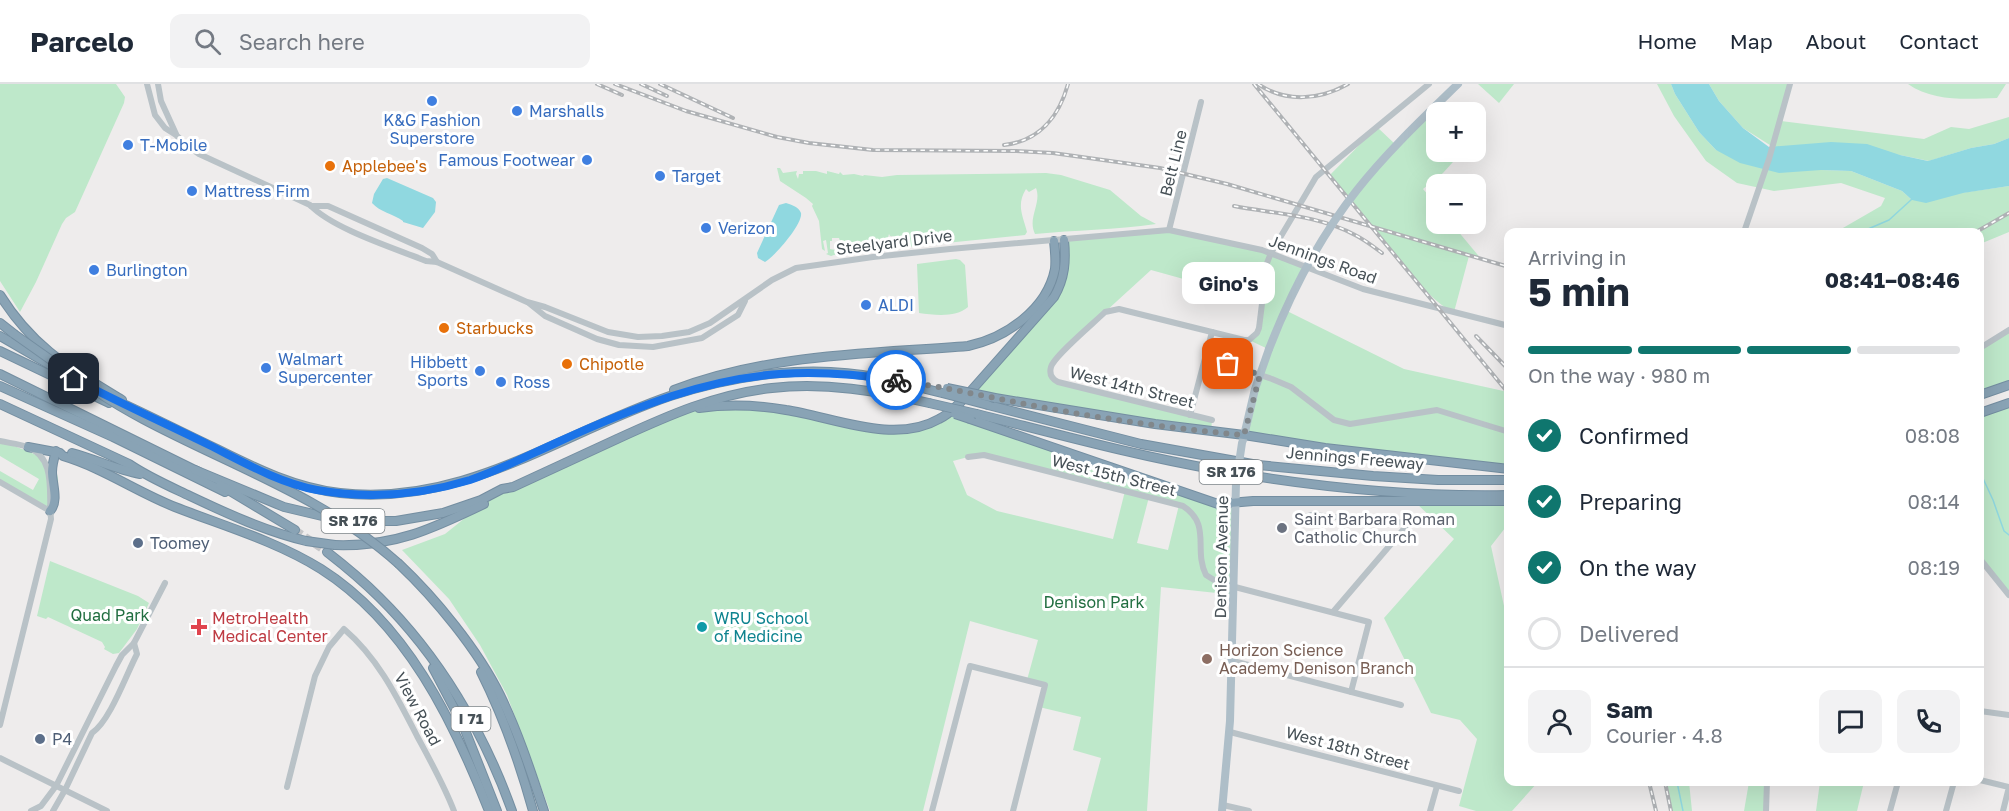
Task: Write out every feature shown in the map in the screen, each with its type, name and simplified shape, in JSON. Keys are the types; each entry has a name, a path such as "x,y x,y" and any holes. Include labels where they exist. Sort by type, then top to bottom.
{"highway":[{"path":"683,410 721,405 751,405 890,431 927,425 940,419 960,403 1048,306 1063,279 1065,261 1059,240"},
{"path":"610,419 697,381 739,370 818,357 968,346 988,341 1019,323 1045,293 1053,278 1059,240"},
{"path":"0,295 15,318 46,351 141,415"},
{"path":"0,324 5,336 141,415"},
{"name":"I 71","path":"0,351 141,415 309,501 361,533 399,564 428,593 455,628 488,686 518,764 533,811"},
{"name":"SR 176","path":"141,415 290,482 316,490 364,495 423,491 472,479 610,419 670,396 753,376 821,372 879,378 945,390"},
{"path":"0,374 195,470 295,531"},
{"path":"1984,394 2009,385"},
{"path":"0,386 113,437 253,508 264,510"},
{"name":"SR 176","path":"195,470 284,507 322,516 363,521 396,521 443,513 481,500 683,410 739,393 798,386 864,390 929,403 973,417"},
{"path":"945,390 1243,439 1504,469"},
{"name":"Jennings Freeway","path":"945,390 988,405 1141,444 1258,465 1373,476 1504,480"},
{"path":"1984,412 2009,403"},
{"path":"0,404 129,464 143,474 218,509 281,535 335,545 373,544 413,536 504,494 513,487"},
{"path":"973,417 1218,504 1253,501 1504,500"},
{"name":"Jennings Freeway","path":"973,417 1216,470 1355,490 1490,499 1504,496"},
{"path":"28,447 84,456 125,472 143,474"},
{"path":"50,511 53,508 54,498 52,474 58,452"},
{"path":"58,452 103,471 159,500 285,550 320,569 351,591 388,628 417,667 446,715 489,811"},
{"name":"I 71","path":"327,552 380,597 437,665 464,707 489,756 512,811"},
{"path":"455,628 501,696 527,760 544,811"},
{"path":"415,636 463,725 497,811"}],"main road":[{"name":"Denison Avenue","path":"1222,808 1230,732 1236,483 1243,439 1260,375 1288,303 1305,269 1340,213 1387,155 1458,84"}],"street":[{"name":"Steelyard Drive","path":"147,84 155,115 165,128 199,154 310,206 316,212 350,230 426,261 437,262 527,302 608,332 638,337 689,332 710,323 772,280 796,268 873,257 1059,240"},
{"name":"Steelyard Drive","path":"158,84 161,101 176,135"},
{"path":"1190,415 1212,332 1250,340 1257,333 1267,263 1316,177 1429,84"},
{"path":"1745,228 1760,189 1790,84"},
{"name":"Belt Line","path":"1169,230 1202,102"},
{"name":"Steelyard Drive","path":"310,206 328,207 422,248 432,254 437,262"},
{"name":"Jennings Road","path":"1059,240 1169,230 1271,253 1363,290 1504,325"},
{"name":"Steelyard Drive","path":"527,302 545,316 597,339 619,345 652,347 702,338 730,322 739,314 746,299"},
{"name":"West 14th Street","path":"1212,332 1119,309 1111,310 1106,312 1053,362 1050,374 1058,382 1212,420"},
{"path":"1984,346 2009,330"},
{"path":"1205,357 1291,387 1334,420 1350,424 1437,410 1504,430"},
{"path":"0,441 28,447 42,456 46,464 50,486 51,519 0,725"},
{"name":"West 15th Street","path":"968,457 984,455 1183,506 1193,512 1198,519 1201,560 1206,575 1235,587"},
{"path":"0,482 50,511"},
{"path":"1299,519 1311,515 1409,523 1333,612"},
{"path":"1984,564 2009,595"},
{"path":"31,811 41,806 56,786 122,655 134,644 165,583"},
{"path":"1235,587 1369,622 1351,692"},
{"name":"View Road","path":"287,787 315,676 329,647 344,629 359,643 385,675 436,771 454,811"},
{"path":"53,811 92,733 99,728 107,715 137,654 134,644"},
{"path":"1233,661 1401,705"},
{"path":"932,811 970,666 1045,685 1013,811"},
{"path":"1984,712 2009,715"},
{"path":"85,730 92,733"},
{"name":"West 18th Street","path":"1230,732 1459,791"},
{"path":"74,749 82,753"},
{"path":"0,758 107,811"},
{"path":"1984,781 2009,787 2003,811"},
{"path":"1430,811 1437,786"},
{"path":"1766,811 1767,786"},
{"path":"1890,811 1897,786"},
{"path":"1946,811 1953,786"},
{"path":"1222,808 1249,811"}],"green space":[{"path":"0,84 116,84 125,97 75,212 62,224 20,312 0,281"},
{"path":"1478,84 1514,84 1499,103"},
{"path":"1657,84 1671,84 1699,132 1716,150 1821,170 1851,171 1902,191 1912,200 2009,186 2009,232 1984,242 1984,228 1843,228 1881,206 1885,198 1841,183 1774,191 1737,183 1706,161 1674,116"},
{"path":"1709,84 1790,84 1781,121 1924,139 1951,127 1969,129 2009,117 2009,138 1929,161 1900,155 1773,147 1743,128 1719,101"},
{"path":"1908,84 2006,84 1997,98 1974,99 1940,97"},
{"path":"1426,116 1426,162 1453,162 1442,174 1426,174 1426,187 1423,189 1426,192 1426,234 1460,234 1482,260 1469,256 1454,312 1426,291 1329,176 1377,127 1396,145"},
{"path":"777,168 780,168 783,173 797,171 798,179 799,174 803,174 803,171 827,174 827,171 839,174 840,172 843,175 882,177 1046,173 1061,175 1110,190 1141,216 1156,224 1035,234 1033,222 1037,199 1036,188 1029,192 1026,189 1021,200 1021,210 1027,232 1025,235 906,247 899,245 895,237 889,234 882,249 844,254 839,238 832,238 830,249 836,250 837,254 831,256 826,254 828,253 826,240 823,241 825,251 822,249 819,221 813,204 780,181"},
{"path":"1169,230 1257,249 1306,267 1285,310 1404,369 1504,391 1504,468 1244,435 1268,349 1249,340 1254,337 1263,301 1151,270 1105,312 1051,367 1054,380 1212,420 1211,432 970,392 1059,289 1064,240"},
{"path":"956,259 965,265 968,307 951,314 919,313 917,264"},
{"path":"2009,330 2009,385 1984,394 1984,346"},
{"path":"2009,403 2009,595 1984,564 1984,412"},
{"name":"Denison Park","path":"751,405 903,430 953,413 1218,504 1235,503 1235,595 1161,587 1147,811 1087,811 1101,758 1073,750 1081,717 1039,707 1045,685 1027,680 1038,640 970,621 923,811 550,811 507,695 480,645 449,599 402,550 445,534 480,506 513,487 683,410","holes":["984,455 1125,491 1113,539 997,511 967,495 953,461","1149,497 1179,505 1168,550 1137,543"]},
{"path":"0,441 35,454 56,471 58,487 53,513 0,482 0,471 33,490 39,479 0,456"},
{"path":"1504,501 1504,529 1491,546 1504,606 1504,786 1534,786 1512,811 1476,811 1459,806 1477,739 1460,720 1431,713 1384,618 1454,539 1415,502"},
{"name":"Quad Park","path":"50,561 138,596 149,603 137,629 119,653 113,654 104,649 102,642 48,617 46,619 37,616"},
{"path":"1666,786 1689,786 1692,811 1671,811"},
{"path":"1748,786 1767,786 1766,811 1744,811"},
{"path":"1819,786 1863,786 1857,811 1816,811"}],"water":[{"path":"1671,84 1709,84 1719,101 1743,128 1769,147 1831,142 1867,144 1928,161 2009,138 2009,186 1963,193 1926,203 1912,200 1902,191 1851,171 1821,170 1779,173 1740,163 1716,150 1699,132"},
{"path":"387,178 433,198 436,202 435,212 423,228 403,222 372,203 374,194 383,179"},
{"path":"786,203 799,209 800,218 787,240 765,262 758,258 757,253 779,205"}],"waterway":[{"path":"1870,228 1889,220 1912,199"},
{"path":"1984,481 2004,531 2009,535"},
{"path":"1678,786 1683,811"}],"tunnel":[{"path":"295,530 327,552"}],"railway":[{"path":"597,84 622,95"},
{"path":"615,84 686,111 777,137 809,143 873,150 1053,153 1160,168 1227,184 1504,266"},
{"path":"641,84 667,96"},
{"path":"660,84 733,118"},
{"path":"1004,145 1028,138 1046,125 1059,107 1068,84"},
{"path":"1254,84 1504,388"},
{"path":"1258,84 1291,97 1315,96 1348,84"},
{"path":"1234,206 1326,223 1359,237 1382,253"},
{"path":"1983,228 2009,213"},
{"path":"1476,336 1504,365"},
{"path":"1650,786 1656,811"},
{"path":"1666,786 1671,811"}],"way so far":[{"path":"896,380 1085,414 1244,435 1260,375 1228,364"}],"place":[{"name":"K&G Fashion Superstore","path":"432,101"},
{"name":"Marshalls","path":"517,111"},
{"name":"T-Mobile","path":"128,145"},
{"name":"Famous Footwear","path":"587,160"},
{"name":"Applebee's","path":"330,166"},
{"name":"Target","path":"660,176"},
{"name":"Mattress Firm","path":"192,191"},
{"name":"Verizon","path":"706,228"},
{"name":"Burlington","path":"94,270"},
{"name":"ALDI","path":"866,305"},
{"name":"Starbucks","path":"444,328"},
{"name":"Chipotle","path":"567,364"},
{"name":"Gino's","path":"1228,364"},
{"name":"Walmart Supercenter","path":"266,368"},
{"name":"Hibbett Sports","path":"480,371"},
{"name":"Ross","path":"501,382"},
{"name":"Saint Barbara Roman Catholic Church","path":"1282,528"},
{"name":"Toomey","path":"138,543"},
{"name":"MetroHealth Medical Center","path":"199,627"},
{"name":"WRU School of Medicine","path":"702,627"},
{"name":"Horizon Science Academy Denison Branch","path":"1207,659"},
{"name":"P4","path":"40,739"}],"route":[{"path":"74,379 264,472 316,490 364,495 423,491 472,479 610,419 670,396 729,380 777,374 836,372 896,380"}]}
